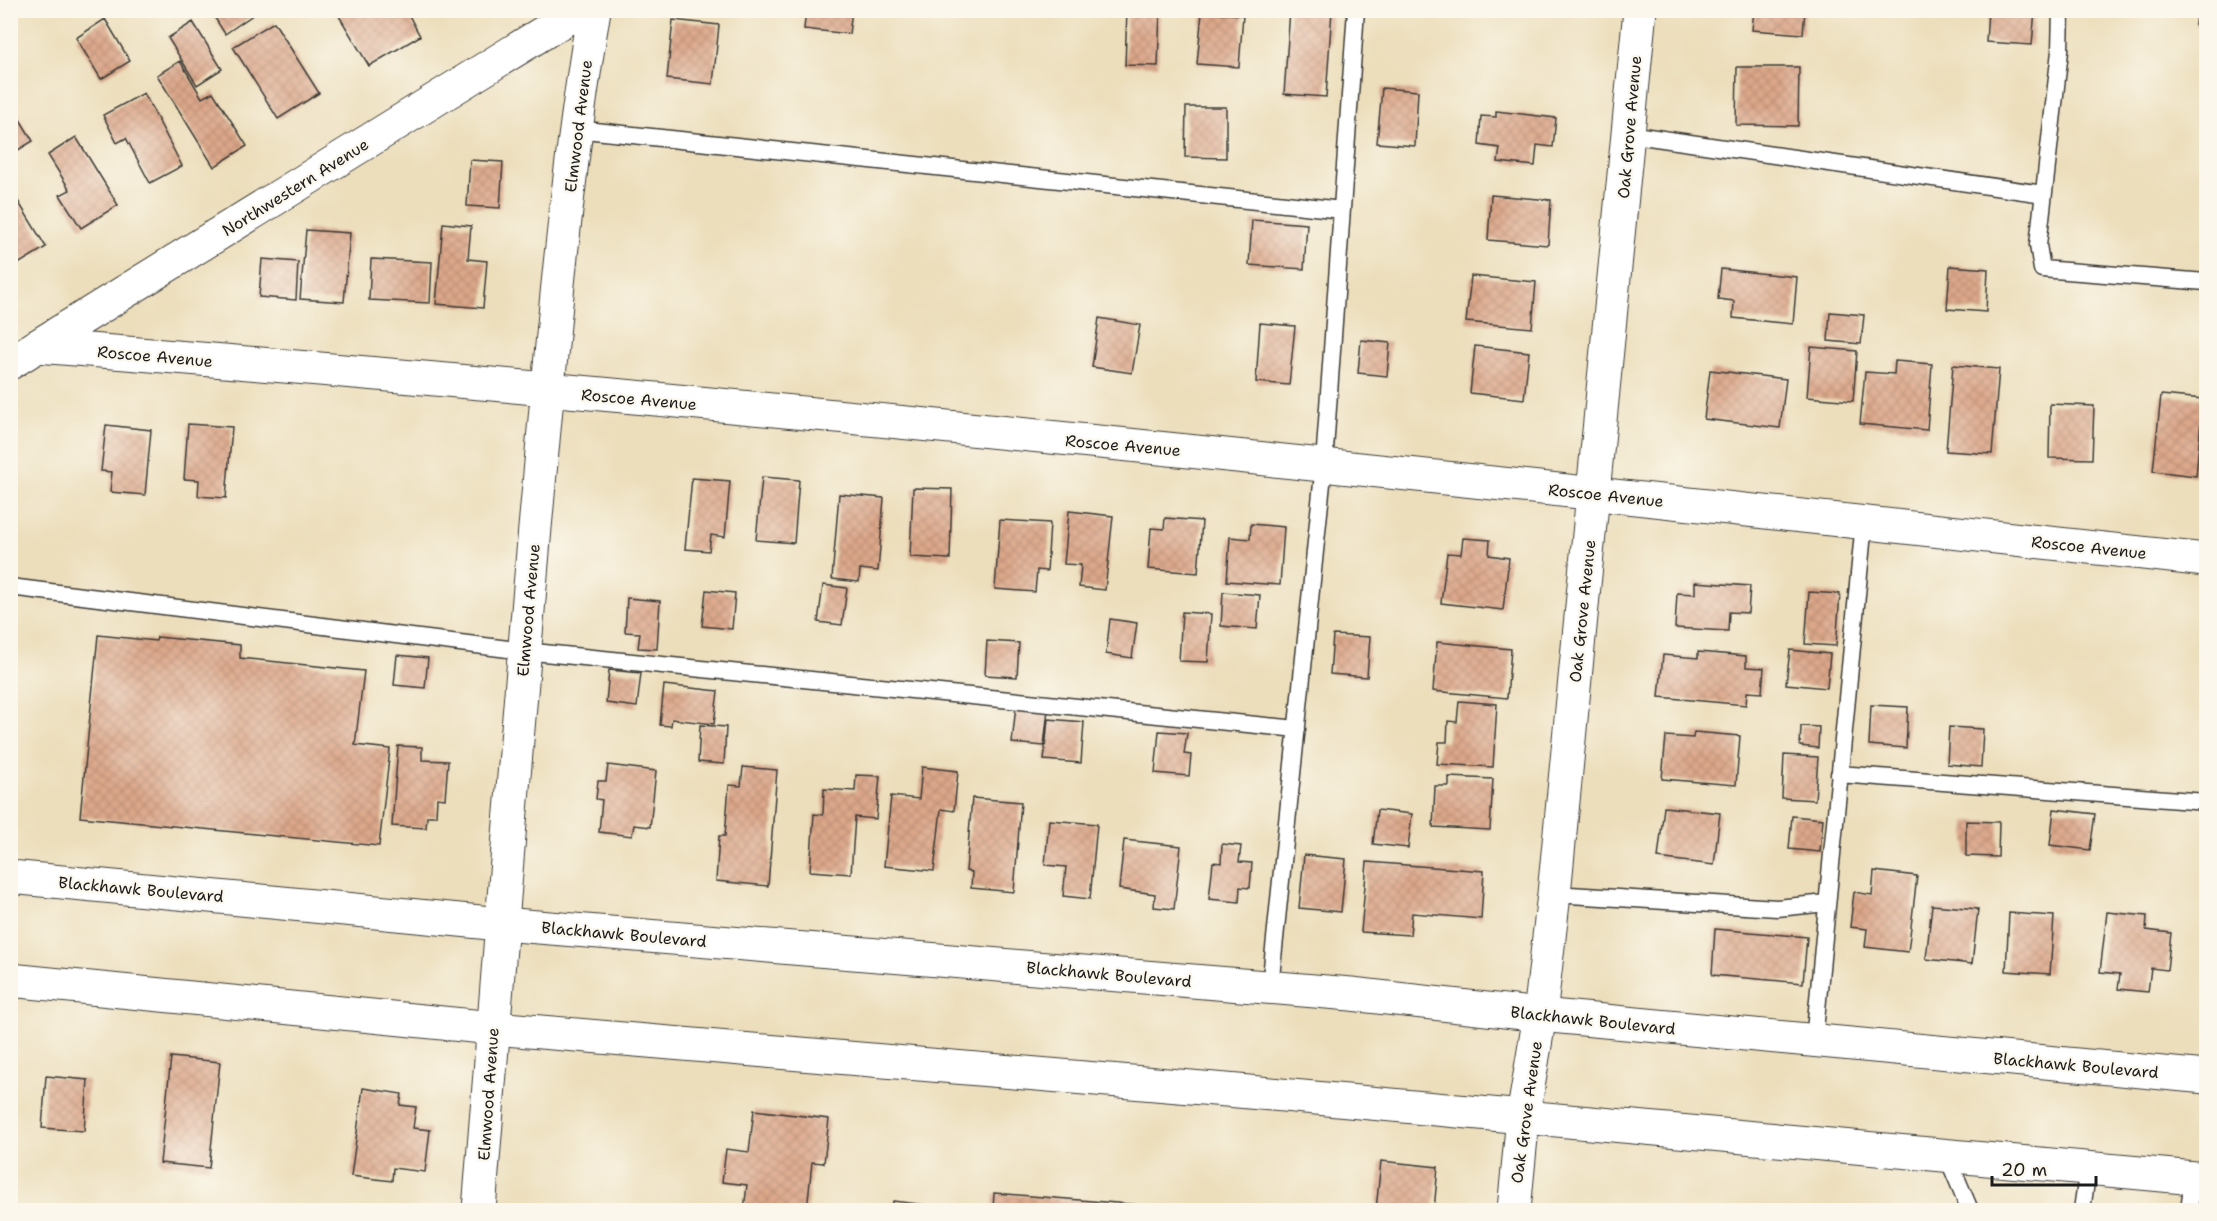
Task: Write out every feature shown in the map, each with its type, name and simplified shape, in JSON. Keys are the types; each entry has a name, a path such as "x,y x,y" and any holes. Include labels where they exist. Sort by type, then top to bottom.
{"street":[{"name":"Northwestern Avenue","path":"24,354 580,10"},
{"name":"Elmwood Avenue","path":"479,1210 501,924 548,390 576,129 594,10"},
{"name":"Oak Grove Avenue","path":"1514,1210 1523,1117 1540,1015 1554,894 1640,10"},
{"name":"Roscoe Avenue","path":"24,354 548,390 1324,464 2206,560"},
{"name":"Blackhawk Boulevard","path":"10,877 501,924 1270,987 1540,1015 2206,1077"},
{"path":"10,980 493,1028 872,1059 2200,1178"}],"lane":[{"path":"1270,987 1324,464 1356,10"},
{"path":"2061,10 2060,51 2038,245 2042,269 2206,282"},
{"path":"576,129 1342,210"},
{"path":"1629,134 2043,194"},
{"path":"1814,1041 1864,522"},
{"path":"10,586 524,651 1297,729"},
{"path":"1839,774 2206,802"},
{"path":"1554,894 1777,908 1827,903"},
{"path":"1947,1156 1970,1210"},
{"path":"2082,1210 2088,1168"},
{"path":"2189,1210 2200,1178"}],"building":[{"path":"210,10 260,10 225,34"},
{"path":"348,10 406,10 420,36 369,66 339,16"},
{"path":"806,10 852,10 849,34 804,29"},
{"path":"1127,10 1160,10 1158,66 1125,65"},
{"path":"1290,10 1332,10 1326,97 1284,94"},
{"path":"1754,10 1805,10 1803,34 1752,30"},
{"path":"1988,10 2035,10 2032,45 1986,42"},
{"path":"2197,10 2206,10 2206,26 2195,25"},
{"path":"1202,12 1243,15 1239,67 1197,64"},
{"path":"105,19 130,61 101,79 76,38"},
{"path":"673,20 719,25 713,84 667,79"},
{"path":"193,22 222,69 197,85 168,38"},
{"path":"274,22 319,93 278,119 233,47"},
{"path":"180,61 202,98 213,92 247,146 214,167 157,75"},
{"path":"1737,67 1799,67 1798,126 1736,125"},
{"path":"1382,88 1418,91 1415,146 1377,143"},
{"path":"144,93 182,166 150,183 126,138 117,143 103,115"},
{"path":"10,103 33,141 10,155"},
{"path":"1186,107 1226,107 1226,158 1185,157"},
{"path":"1496,111 1556,118 1553,147 1537,145 1535,166 1498,162 1500,148 1479,145 1481,116 1496,117"},
{"path":"76,137 118,205 81,228 60,195 70,190 48,155"},
{"path":"470,160 503,162 500,208 467,206"},
{"path":"10,188 46,247 10,269"},
{"path":"1491,195 1551,200 1548,245 1488,240"},
{"path":"1252,220 1307,224 1304,269 1249,265"},
{"path":"443,223 471,226 468,259 487,261 483,308 436,304"},
{"path":"306,230 350,233 344,302 300,299"},
{"path":"262,259 298,262 296,300 259,297"},
{"path":"371,259 432,262 430,303 369,300"},
{"path":"1950,266 1988,269 1986,312 1947,309"},
{"path":"1721,269 1797,277 1793,324 1733,318 1734,301 1718,299"},
{"path":"1471,276 1536,282 1532,328 1466,322"},
{"path":"1830,312 1864,315 1861,344 1828,341"},
{"path":"1099,318 1140,325 1132,373 1092,367"},
{"path":"1260,323 1295,326 1289,385 1256,382"},
{"path":"1361,340 1390,343 1387,376 1358,373"},
{"path":"1475,346 1529,352 1524,399 1470,393"},
{"path":"1811,347 1857,351 1853,401 1807,397"},
{"path":"1895,361 1932,364 1927,430 1860,424 1865,372 1894,374"},
{"path":"1953,365 1999,369 1992,454 1946,451"},
{"path":"1710,370 1786,379 1780,428 1704,419"},
{"path":"2161,395 2203,399 2196,476 2153,471"},
{"path":"2050,404 2094,406 2092,459 2049,458"},
{"path":"188,424 232,427 226,498 198,496 199,480 184,479"},
{"path":"106,425 151,430 145,495 110,492 112,472 101,471"},
{"path":"762,477 799,480 794,543 756,540"},
{"path":"692,478 730,481 725,537 711,535 709,551 685,549"},
{"path":"913,488 952,489 950,559 910,557"},
{"path":"839,494 884,498 878,571 860,569 859,582 832,579"},
{"path":"1069,511 1113,516 1105,590 1079,587 1081,565 1064,564"},
{"path":"1165,518 1202,521 1198,573 1148,569 1151,528 1164,529"},
{"path":"1000,520 1050,523 1047,571 1037,570 1035,592 995,589"},
{"path":"1251,524 1284,527 1280,585 1227,581 1230,537 1250,539"},
{"path":"1463,538 1490,540 1489,555 1509,558 1503,610 1441,603 1447,553 1461,554"},
{"path":"1695,582 1750,586 1748,613 1729,612 1728,631 1675,628 1677,593 1695,594"},
{"path":"823,585 847,588 842,625 818,622"},
{"path":"706,590 735,593 732,629 702,626"},
{"path":"1223,592 1260,595 1257,629 1221,626"},
{"path":"1809,592 1840,594 1836,646 1805,644"},
{"path":"627,598 660,601 657,649 638,648 640,633 625,632"},
{"path":"1182,612 1211,614 1208,662 1179,661"},
{"path":"1110,619 1137,623 1132,658 1106,654"},
{"path":"98,635 156,641 157,637 240,645 240,658 364,671 355,745 390,749 379,846 80,817"},
{"path":"1333,635 1370,637 1367,677 1330,674"},
{"path":"987,641 1019,643 1017,677 985,675"},
{"path":"1437,642 1511,649 1507,698 1433,691"},
{"path":"1790,650 1830,654 1827,688 1786,684"},
{"path":"1698,652 1746,656 1746,667 1764,668 1762,693 1747,692 1746,705 1659,697 1663,655 1698,658"},
{"path":"397,655 428,658 425,688 394,685"},
{"path":"609,670 641,673 637,707 606,703"},
{"path":"664,685 718,691 714,724 672,719 671,726 660,725"},
{"path":"1459,701 1497,704 1493,767 1437,764 1439,742 1447,742 1448,721 1457,722"},
{"path":"1871,705 1908,707 1906,748 1869,745"},
{"path":"1016,706 1048,709 1044,746 1012,743"},
{"path":"1048,719 1084,722 1081,763 1044,760"},
{"path":"700,725 726,727 724,764 698,762"},
{"path":"1801,726 1819,727 1818,748 1800,746"},
{"path":"1949,727 1983,729 1981,767 1947,764"},
{"path":"1159,731 1187,733 1184,754 1191,755 1189,776 1155,773"},
{"path":"1694,732 1740,736 1736,785 1662,779 1666,736 1693,738"},
{"path":"398,746 422,747 422,760 448,761 445,799 437,798 436,816 427,816 426,828 392,826"},
{"path":"1784,755 1818,757 1815,800 1782,798"},
{"path":"608,765 656,771 650,827 634,825 632,836 599,832 602,800 596,799 598,781 606,781"},
{"path":"743,767 777,770 768,886 716,881 719,836 725,836 729,785 741,786"},
{"path":"922,767 958,771 954,811 941,809 934,871 884,866 891,796 919,799"},
{"path":"856,775 880,776 876,819 855,817 851,874 810,871 814,814 823,815 824,789 855,791"},
{"path":"1449,777 1493,779 1490,830 1433,827 1435,786 1449,786"},
{"path":"972,798 1021,802 1014,892 971,888 972,872 966,871"},
{"path":"1664,807 1720,813 1714,865 1658,858"},
{"path":"2054,809 2095,814 2090,850 2050,845"},
{"path":"1377,810 1412,814 1408,848 1373,844"},
{"path":"1792,816 1823,819 1820,852 1789,849"},
{"path":"1049,820 1097,824 1090,899 1063,896 1066,867 1045,865"},
{"path":"1966,821 1999,822 1998,857 1966,856"},
{"path":"1124,840 1181,846 1174,909 1154,907 1155,894 1119,889"},
{"path":"1222,844 1241,846 1239,862 1252,863 1250,888 1240,887 1239,902 1209,899 1213,862 1221,863"},
{"path":"1304,855 1346,859 1341,912 1299,908"},
{"path":"1367,862 1484,871 1481,919 1412,913 1410,935 1361,932"},
{"path":"1874,871 1917,876 1908,952 1865,947 1867,929 1850,927 1854,892 1872,895"},
{"path":"1932,905 1978,909 1972,964 1926,959"},
{"path":"2107,912 2147,916 2146,930 2171,933 2167,970 2151,968 2148,992 2118,989 2120,974 2100,972"},
{"path":"2009,913 2054,916 2050,974 2006,971"},
{"path":"1715,929 1807,937 1803,983 1712,975"},
{"path":"171,1057 220,1062 209,1168 160,1163"},
{"path":"46,1076 88,1080 84,1131 42,1128"},
{"path":"363,1088 402,1094 400,1105 416,1107 413,1128 430,1130 425,1172 393,1168 392,1181 351,1176"},
{"path":"754,1110 829,1119 824,1163 812,1162 807,1210 744,1210 747,1185 722,1182 726,1149 749,1152"},
{"path":"1381,1161 1438,1167 1434,1210 1376,1210"},
{"path":"994,1193 1141,1205 1140,1210 993,1210"},
{"path":"893,1201 952,1208 951,1210 892,1210"}]}
